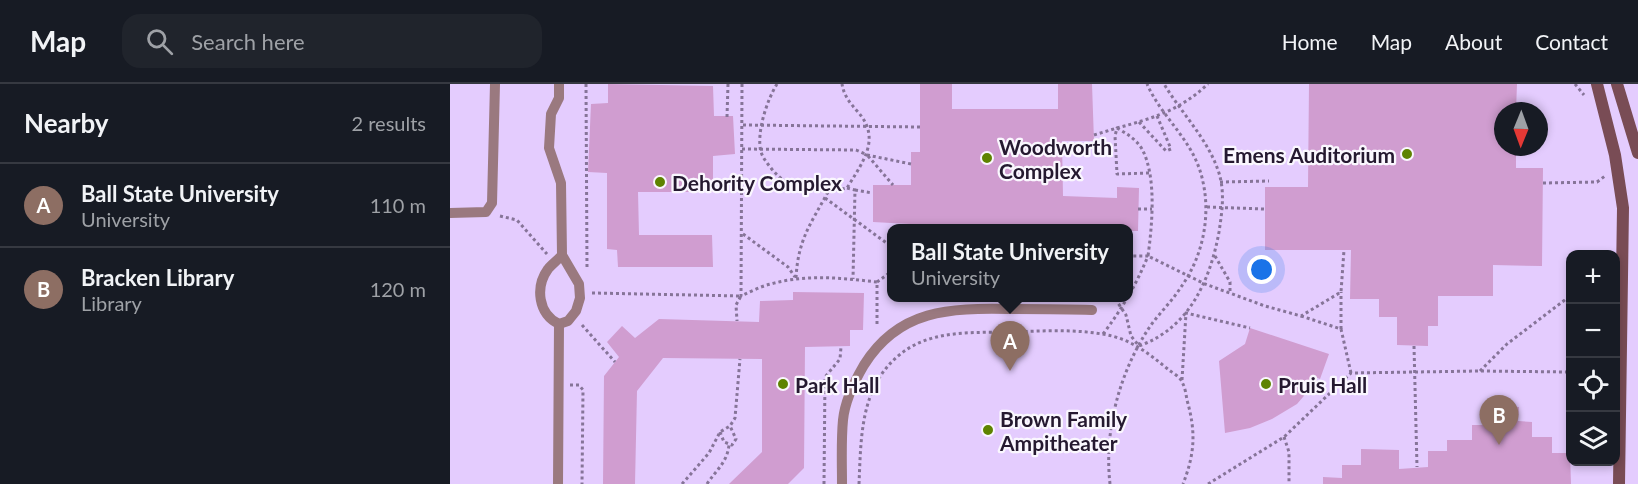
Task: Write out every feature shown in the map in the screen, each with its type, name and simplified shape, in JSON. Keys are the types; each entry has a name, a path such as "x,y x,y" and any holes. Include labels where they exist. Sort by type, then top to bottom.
{"main road":[{"path":"1597,84 1615,154 1623,208 1619,484"},
{"path":"1617,84 1638,153"}],"lane":[{"path":"450,213 486,212 492,202 495,84"},
{"path":"560,84 559,98 551,114 549,148 561,183 562,255 579,284 580,298 576,311 568,321 559,324 550,320 544,313 541,298 542,285 547,271 562,255"},
{"path":"842,484 843,419 855,381 868,359 896,332 915,320 942,311 1092,310"},
{"path":"558,484 559,324"}],"path":[{"path":"586,84 587,278"},
{"path":"727,117 728,84"},
{"path":"737,321 736,305 741,296 742,84"},
{"path":"777,84 771,94 762,125 760,150 778,177 790,185 807,190 828,192 847,188 872,193"},
{"path":"842,84 846,99 868,126 867,155 847,188"},
{"path":"1110,484 1113,418 1128,368 1148,330 1189,276 1203,236 1207,207 1197,161 1147,84"},
{"path":"859,484 861,433 865,412 882,376 897,357 921,342 946,334 1066,330 1103,334 1139,346 1156,340 1186,313 1205,284 1215,256 1224,207 1219,173 1201,135 1164,84"},
{"path":"1094,135 1180,107 1208,84"},
{"path":"1575,84 1587,99"},
{"path":"1139,122 1166,151 1171,149 1157,116"},
{"path":"743,125 920,127"},
{"path":"1117,128 1132,136 1142,150 1149,173 1152,209 1148,256 1133,290"},
{"path":"1117,128 1115,136 1116,174 1149,173"},
{"path":"742,149 855,150 867,155 911,164"},
{"path":"867,155 893,185"},
{"path":"1543,183 1597,182 1606,174"},
{"path":"1220,182 1269,182"},
{"path":"854,279 855,190"},
{"path":"796,278 799,249 808,225 828,192"},
{"path":"825,198 887,244"},
{"path":"1207,207 1264,210"},
{"path":"1138,209 1152,209"},
{"path":"486,212 517,220 548,255"},
{"path":"742,233 788,267 796,278"},
{"path":"1344,250 1341,329 1351,373"},
{"path":"1133,256 1148,256 1205,284 1265,306 1341,329"},
{"path":"1215,256 1230,282 1230,292"},
{"path":"589,293 741,296 770,284 796,278 826,277 877,282 887,275"},
{"path":"877,282 877,333"},
{"path":"1300,315 1341,292"},
{"path":"1480,371 1507,344 1566,299"},
{"path":"1118,302 1126,315 1131,336 1139,346 1182,380"},
{"path":"1103,334 1126,302"},
{"path":"1186,313 1250,328"},
{"path":"1183,484 1193,453 1194,437 1182,380 1186,313"},
{"path":"579,321 615,362"},
{"path":"1414,346 1417,467"},
{"path":"824,484 825,377 840,359 840,347"},
{"path":"682,484 710,453 720,432 730,426 735,418 740,358"},
{"path":"1208,484 1284,437 1351,373 1566,372"},
{"path":"567,385 579,385 583,390 582,484"},
{"path":"825,387 839,392"},
{"path":"707,484 712,475 725,462 729,445 732,445 736,439 730,426"},
{"path":"720,432 724,442 729,445"},
{"path":"1284,437 1289,452 1289,484"}],"building":[{"name":"Dehority Complex","path":"608,84 713,86 714,116 733,116 735,154 713,156 713,192 638,192 639,235 712,235 713,267 618,267 617,250 607,249 607,173 588,172 591,104 608,103"},
{"name":"Woodworth Complex","path":"920,84 952,84 952,109 1058,109 1058,84 1092,84 1094,141 1062,141 1063,196 1117,198 1117,187 1139,188 1138,231 1133,231 1133,224 873,222 873,185 911,185 911,152 920,152"},
{"path":"1309,84 1517,84 1516,102 1494,102 1494,156 1516,156 1516,168 1543,168 1542,266 1493,265 1493,296 1438,296 1438,326 1428,326 1428,346 1397,345 1397,317 1379,317 1379,299 1350,299 1351,250 1265,250 1265,187 1308,187"},
{"name":"Park Hall","path":"793,292 864,293 863,330 850,330 850,346 805,347 804,468 788,484 729,484 762,452 762,359 663,358 637,391 635,484 603,484 604,376 619,357 607,342 622,326 635,338 659,319 759,322 760,301 793,300"},
{"name":"Pruis Hall","path":"1250,328 1329,354 1320,379 1313,376 1309,390 1297,404 1272,419 1250,428 1225,433 1219,361 1245,344"},
{"path":"1489,406 1519,407 1518,421 1532,422 1532,437 1552,437 1552,453 1566,453 1566,466 1570,466 1571,484 1323,484 1323,477 1342,478 1342,465 1361,465 1361,449 1399,450 1399,469 1428,467 1428,451 1447,451 1447,440 1472,440 1472,425 1488,425"}],"place":[{"name":"Emens Auditorium","path":"1407,154"},
{"name":"Woodworth Complex","path":"987,158"},
{"name":"Dehority Complex","path":"660,182"},
{"name":"Ball State University","path":"1010,371"},
{"name":"Park Hall","path":"783,384"},
{"name":"Pruis Hall","path":"1266,384"},
{"name":"Brown Family Ampitheater","path":"988,430"},
{"name":"Bracken Library","path":"1499,445"}]}
